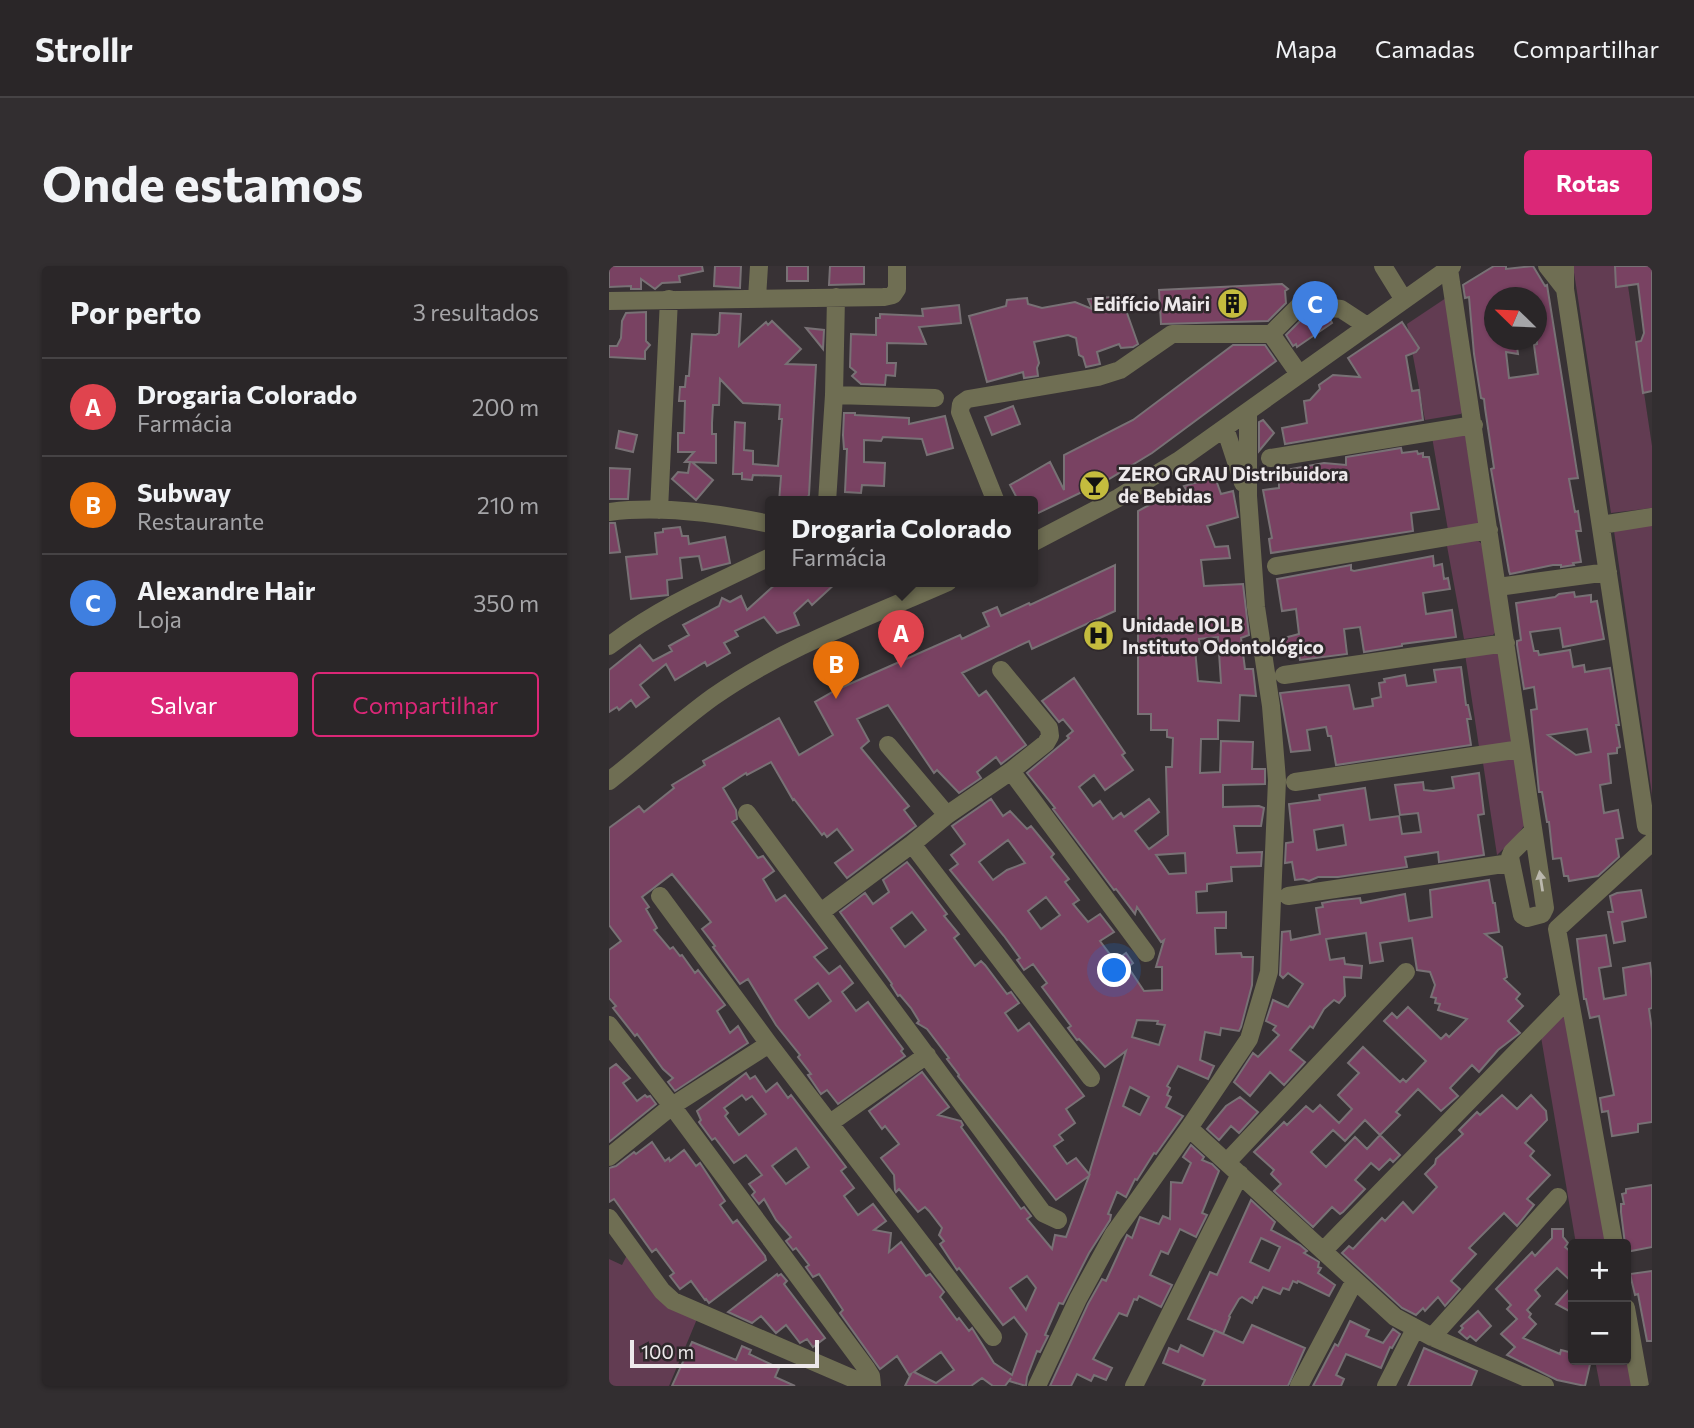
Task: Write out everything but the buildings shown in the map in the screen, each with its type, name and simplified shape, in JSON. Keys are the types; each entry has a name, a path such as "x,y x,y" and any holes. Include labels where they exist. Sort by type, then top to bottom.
{"street":[{"path":"757,298 759,266"},
{"path":"609,301 884,297 893,295 897,289 897,266"},
{"path":"1384,266 1404,300"},
{"path":"1546,266 1565,289"},
{"path":"1565,266 1565,289 1652,865"},
{"path":"1038,540 1118,498 1225,428 1451,267 1545,908 1542,914 1530,918 1522,915 1510,863 1512,852 1533,831"},
{"path":"827,496 834,395 836,297"},
{"path":"660,510 669,299"},
{"path":"994,496 960,412 961,404 968,399 1120,370 1172,334 1271,334 1300,305 1341,310 1367,326"},
{"path":"1271,334 1299,374"},
{"path":"834,395 935,398"},
{"path":"1037,1386 1078,1299 1113,1235 1249,1039 1269,972 1277,780 1271,706 1256,607 1248,496 1248,412"},
{"path":"1270,458 1474,425"},
{"path":"1225,428 1248,496"},
{"path":"609,512 660,510 731,516 765,523"},
{"path":"1601,525 1652,517"},
{"path":"1276,566 1489,530"},
{"path":"609,646 643,620 765,559"},
{"path":"1497,587 1608,572"},
{"path":"609,781 700,707 736,682 808,644 937,587"},
{"path":"1284,675 1506,643"},
{"path":"821,912 1046,743 1050,736 1049,728 1001,670"},
{"path":"888,745 947,815"},
{"path":"1295,782 1521,749"},
{"path":"1011,771 1146,953"},
{"path":"747,813 1043,1213 1058,1220"},
{"path":"1613,1239 1557,929 1649,838"},
{"path":"912,844 1091,1078"},
{"path":"1288,896 1510,863"},
{"path":"660,896 769,1044 993,1337"},
{"path":"1135,1386 1233,1168 1406,972"},
{"path":"1323,1251 1569,998"},
{"path":"609,1025 866,1368 873,1381 871,1386 673,1301 609,1218"},
{"path":"609,1157 672,1106 769,1044"},
{"path":"830,1123 927,1055"},
{"path":"1189,1128 1395,1317 1423,1333 1538,1385"},
{"path":"1386,1386 1423,1333 1558,1197"},
{"path":"1299,1386 1354,1282"},
{"path":"1631,1336 1640,1386"}],"shaded area":[{"path":"1573,266 1625,266 1652,446 1652,508 1611,513"},
{"path":"1446,298 1463,411 1461,414 1425,420 1407,324"},
{"path":"1465,433 1479,521 1476,526 1448,530 1432,437"},
{"path":"1652,525 1652,795 1614,531"},
{"path":"1477,540 1482,544 1497,630 1493,635 1464,639 1447,546"},
{"path":"1501,653 1514,739 1511,743 1479,747 1465,654"},
{"path":"1516,758 1527,821 1517,836 1497,855 1483,763"},
{"path":"1565,1013 1608,1239 1575,1239 1541,1037"},
{"path":"627,1255 697,1319 669,1386 609,1386 609,1259 622,1265"},
{"path":"1596,1365 1630,1365 1634,1386 1600,1386"}],"place":[{"name":"Edifício Mairi","path":"1233,304"},
{"name":"Alexandre Hair","path":"1315,339"},
{"name":"ZERO GRAU Distribuidora de Bebidas","path":"1095,485"},
{"name":"Unidade IOLB Instituto Odontológico","path":"1099,636"},
{"name":"Drogaria Colorado","path":"901,668"},
{"name":"Subway","path":"836,699"}]}
